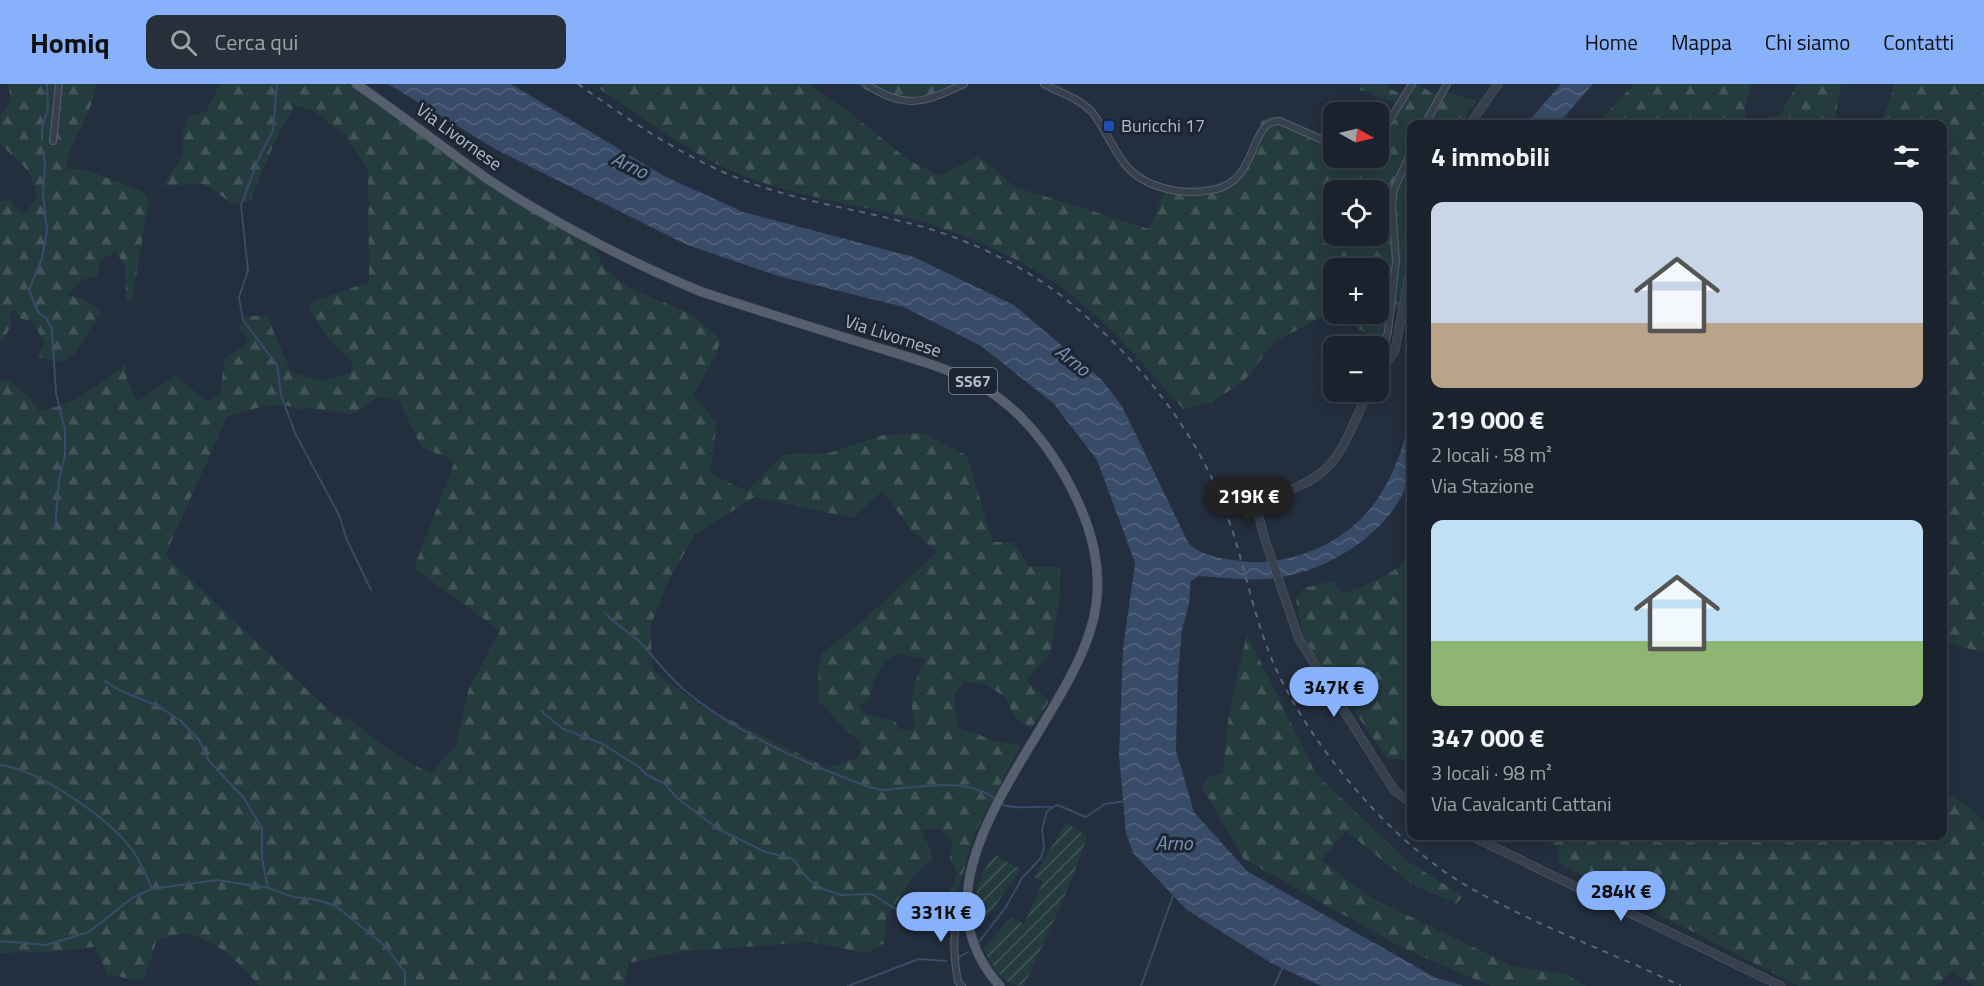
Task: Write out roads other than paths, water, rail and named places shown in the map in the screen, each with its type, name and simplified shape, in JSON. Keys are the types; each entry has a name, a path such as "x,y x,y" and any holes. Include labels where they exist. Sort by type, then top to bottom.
{"main road":[{"name":"Via Livornese","path":"356,84 488,179 543,213 702,292 973,381 998,397 1023,418 1047,447 1083,508 1094,538 1097,571 1091,628 1061,695 986,828 976,852 965,911 969,935 977,957 1000,986"}],"street":[{"path":"53,141 59,84"},
{"path":"866,84 884,96 911,103 927,100 964,84"},
{"path":"1044,84 1079,101 1092,113 1125,164 1133,172 1163,188 1179,193 1212,190 1232,183 1249,162 1263,127 1273,121 1280,121 1323,141"},
{"path":"1389,121 1412,84"},
{"path":"1427,120 1447,84"},
{"path":"1473,120 1498,84"},
{"path":"1387,336 1396,261 1392,206 1394,189 1407,161"},
{"path":"1389,360 1395,350 1407,286"},
{"path":"1263,499 1306,483 1334,461 1363,402"},
{"path":"1263,499 1258,495 1250,497 1250,505 1257,509 1265,540 1299,639 1394,790 1407,800"},
{"path":"1257,509 1262,505 1263,499"},
{"path":"1479,840 1781,986"},
{"path":"962,986 958,982 952,951 954,925 967,896"}],"water":[{"name":"Arno","path":"388,84 511,84 664,176 743,212 914,257 1014,305 1102,380 1122,406 1189,544 1207,554 1249,562 1278,560 1300,555 1345,533 1362,518 1388,481 1398,459 1407,428 1407,482 1404,491 1393,510 1362,541 1323,564 1282,577 1230,579 1199,576 1191,581 1189,604 1182,630 1178,674 1176,750 1194,812 1247,871 1436,978 1465,986 1321,986 1271,963 1187,910 1133,853 1126,833 1119,755 1123,648 1135,563 1097,460 1053,403 981,346 904,307 778,276 687,245 497,150"},
{"path":"1561,84 1593,84 1562,120 1530,120"}],"waterway":[{"path":"42,140 42,128 48,108 47,84"},
{"path":"277,84 273,131 260,155 241,205 248,271 239,297 243,320 277,365 281,395 295,433 339,515 347,540 371,590"},
{"path":"43,151 45,164 43,194 47,231 42,258 29,290 38,312 46,318 52,329 56,393 65,430 65,455 59,480 55,529"},
{"path":"605,613 640,642 683,689 726,720 772,746 869,787 882,790 955,785 982,791 994,798"},
{"path":"105,681 119,690 158,706 181,721 199,740 209,761 243,797 262,828 262,859 268,888"},
{"path":"541,711 563,729 601,743 639,767 647,775 665,784 677,798 718,829 766,852 793,859 809,880 823,889 841,895 872,894 892,907 931,924"},
{"path":"0,765 34,776 92,811 109,825 133,851 152,889"},
{"path":"978,943 1006,907 1022,878 1041,858 1044,848 1042,829 1047,811 1057,805 1086,817 1105,804 1126,801"},
{"path":"1002,804 1018,807 1052,807"},
{"path":"0,941 46,945 89,932 132,898 152,889 217,880 268,888 294,897 318,900 336,906 385,946 405,972 405,986"},
{"path":"1141,986 1174,893"},
{"path":"956,959 968,952"},
{"path":"848,986 919,959 946,961"},
{"path":"1274,986 1283,967"}],"railway":[{"path":"578,84 660,139 725,173 789,195 916,225 960,240 1003,259 1063,297 1103,332 1145,376 1164,399 1197,449 1223,504 1276,669 1310,729 1355,789 1407,842 1462,883 1515,911 1681,986"}],"place":[{"name":"Buricchi 17","path":"1109,126"}]}
